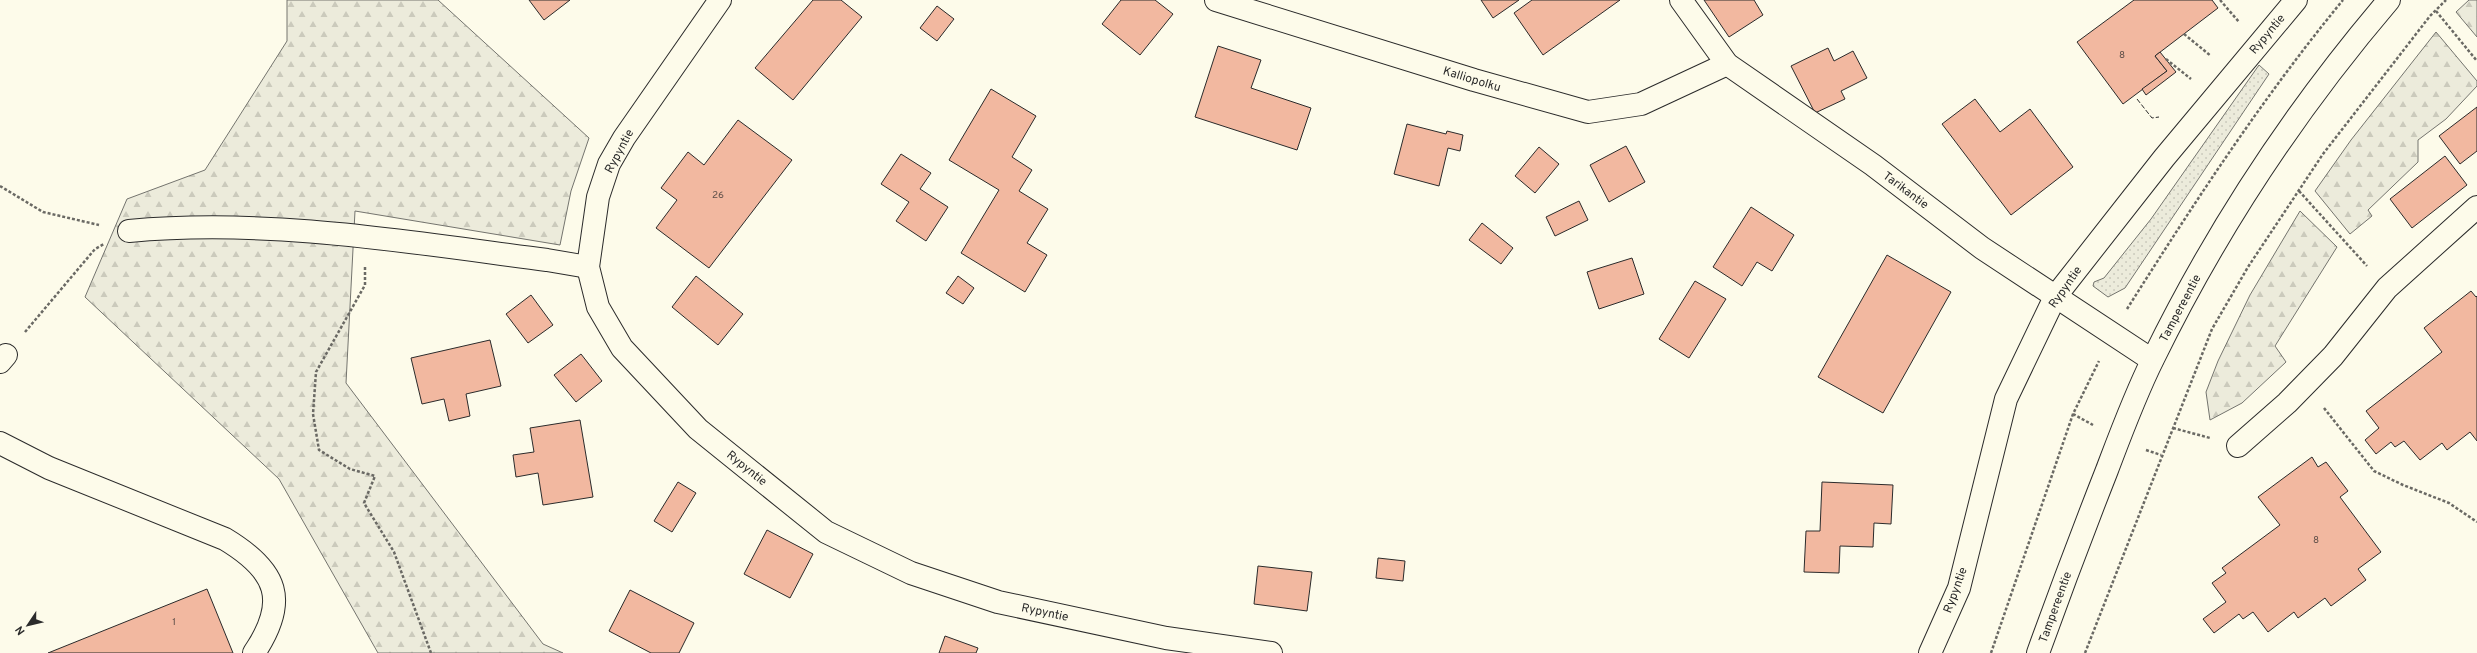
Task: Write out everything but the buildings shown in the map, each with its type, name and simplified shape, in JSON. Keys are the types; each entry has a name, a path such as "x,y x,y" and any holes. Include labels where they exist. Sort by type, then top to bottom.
{"street":[{"name":"Rypyntie","path":"720,0 624,138 609,164 598,197 588,267 598,307 622,348 698,429 826,532 912,573 998,602 1166,638 1271,653"},
{"name":"Kalliopolku","path":"1216,0 1474,80 1588,112 1640,104 1726,64"},
{"name":"Tarikantie","path":"1680,0 1726,64 1873,165 1982,248 2055,298 2152,360"},
{"name":"Rypyntie","path":"1930,653 1959,588 2006,399 2055,298 2296,0"},
{"name":"Tampereentie","path":"2038,653 2080,539 2152,360 2193,282 2243,197 2289,128 2347,49 2389,0"},
{"path":"2238,446 2306,384 2333,356 2387,288 2477,207"},
{"path":"129,231 195,226 302,230 548,260 588,267"},
{"path":"0,443 49,468 225,539 247,552 273,588 275,607 268,632 254,653"}],"path":[{"path":"2084,653 2212,329 2248,267 2323,154 2446,0"},
{"path":"2436,11 2477,61"},
{"path":"2184,34 2234,75"},
{"path":"0,186 43,212 87,223 129,231"},
{"path":"2299,190 2387,288"},
{"path":"3,359 95,249 129,231"},
{"path":"366,237 365,285 316,372 313,414 319,450 350,469 375,476 364,503 394,552 431,653"},
{"path":"2306,384 2374,471 2403,485 2449,503 2477,522"},
{"path":"2172,428 2238,446"}],"green space":[{"path":"287,0 438,0 589,138 571,191 560,245 355,211 346,383 543,644 563,653 378,653 279,479 85,297 127,199 205,170 287,41"},
{"path":"2469,0 2477,0 2477,37 2456,12"},
{"path":"2436,32 2477,81 2477,86 2446,119 2418,140 2418,162 2368,210 2372,216 2350,234 2315,191 2351,140"},
{"path":"2259,65 2269,74 2125,288 2108,297 2093,286 2094,282 2104,278 2151,219"},
{"path":"2300,211 2337,247 2275,346 2286,362 2242,403 2210,420 2206,392 2218,361 2250,295"}],"fence":[{"path":"2137,99 2152,118 2159,117"}]}
